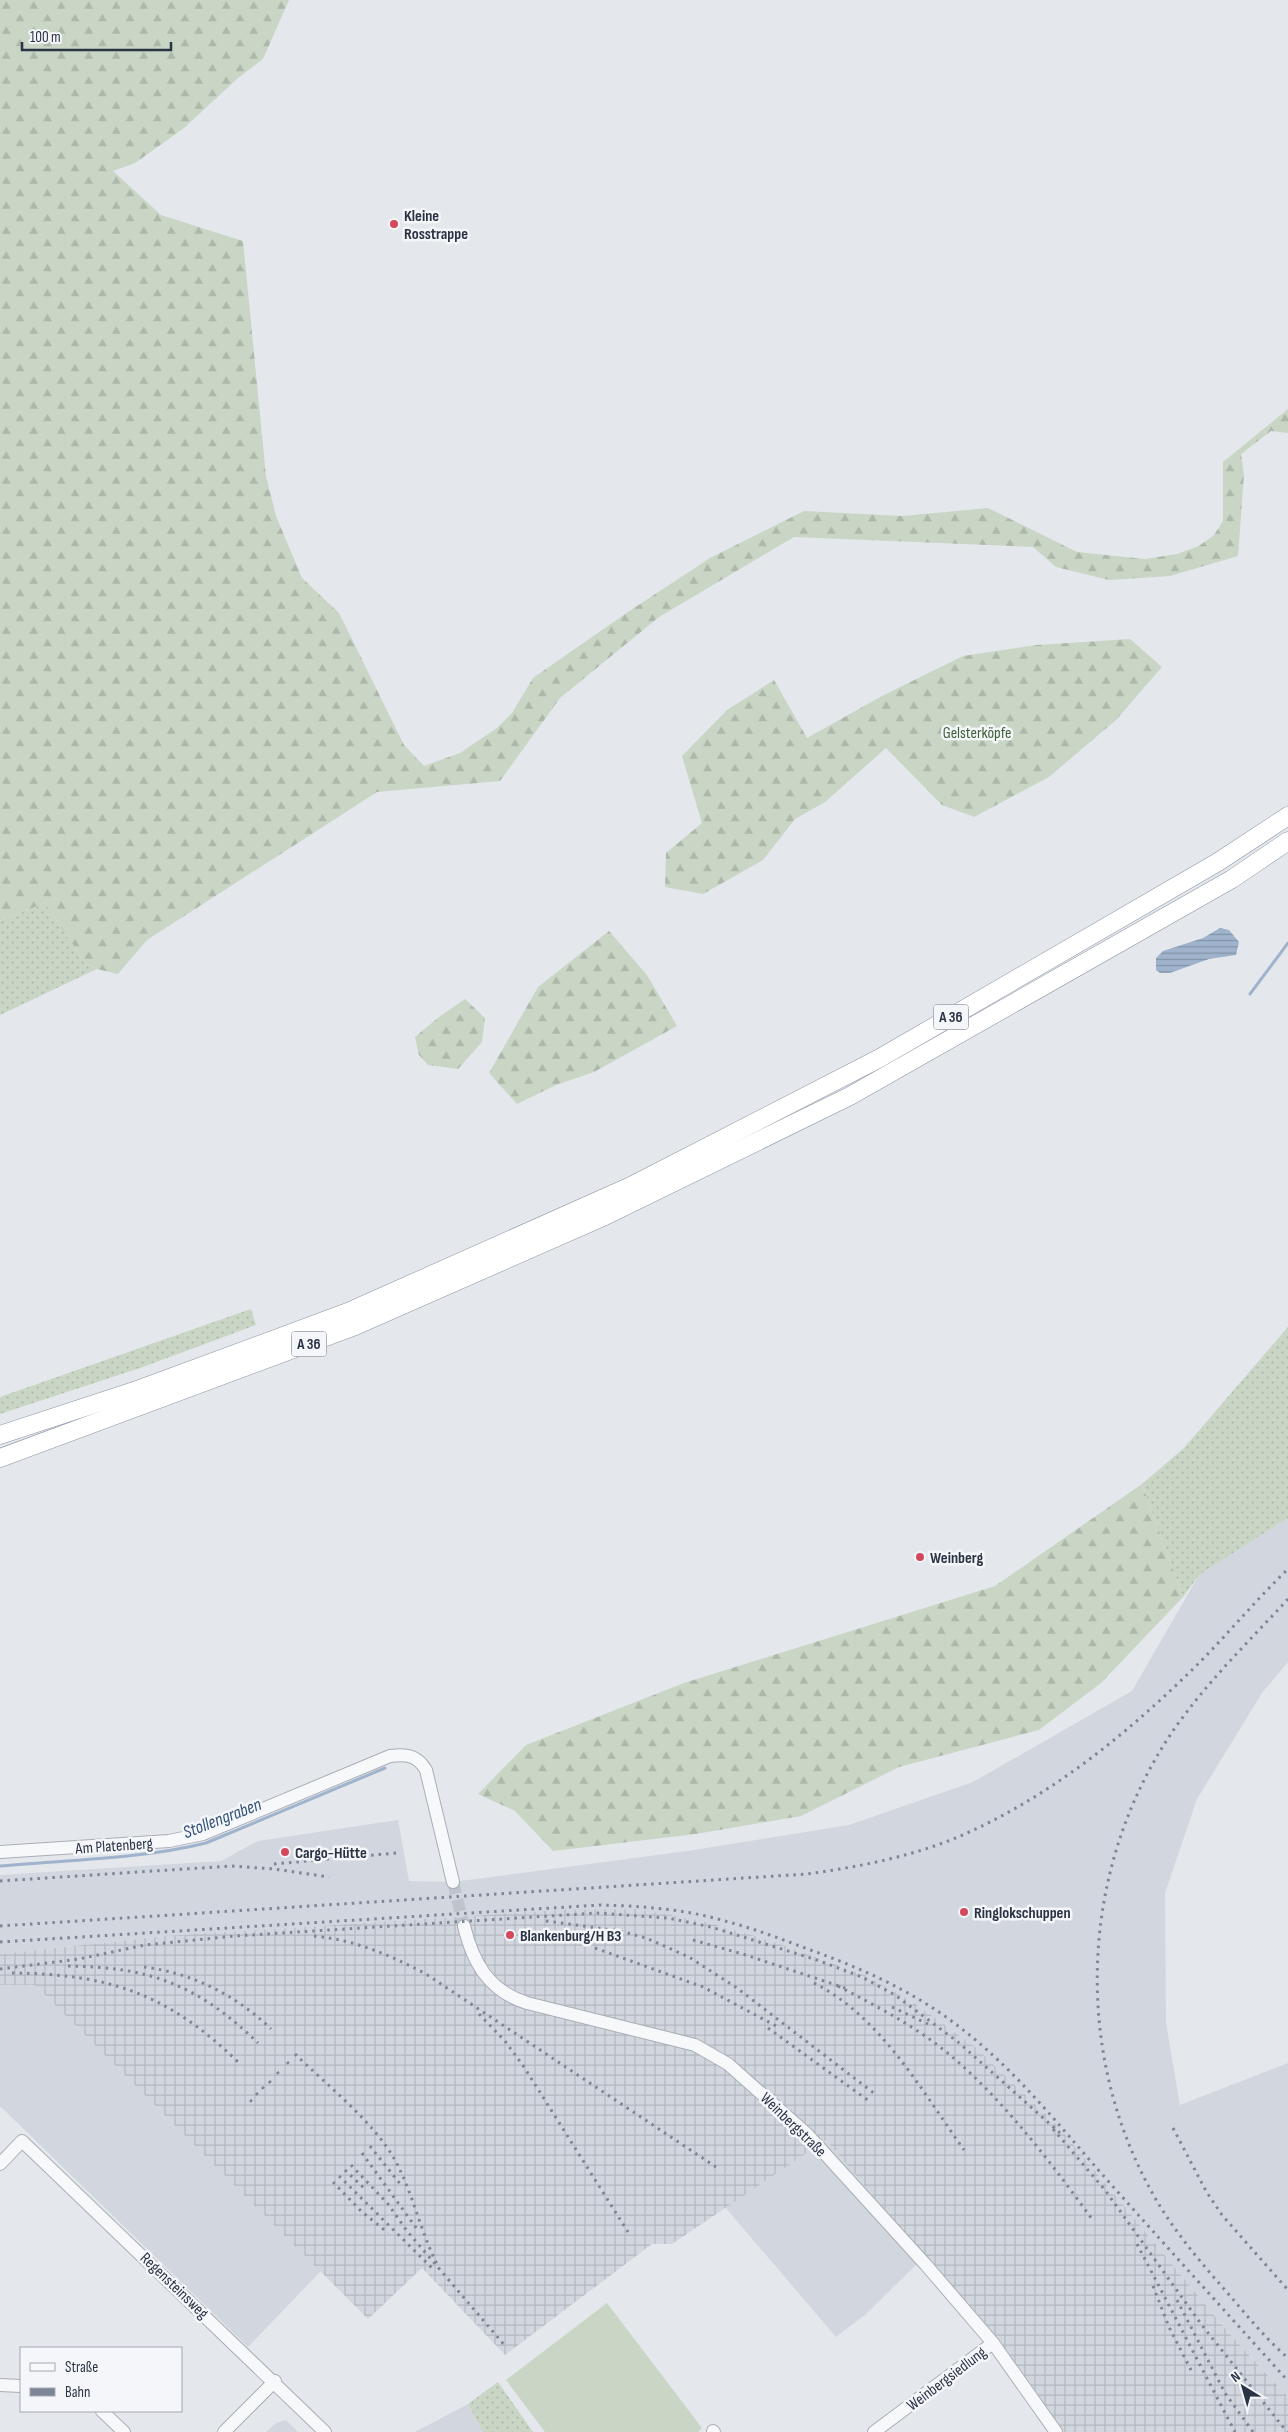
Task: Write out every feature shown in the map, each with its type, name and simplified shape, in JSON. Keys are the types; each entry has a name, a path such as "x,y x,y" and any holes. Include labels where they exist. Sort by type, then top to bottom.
{"highway":[{"name":"A 36","path":"0,1435 140,1390 348,1312 631,1186 880,1058 1210,867 1288,816"},
{"name":"A 36","path":"0,1458 355,1326 605,1216 850,1096 1232,879 1288,841"}],"street":[{"name":"Am Platenberg","path":"0,1852 169,1841 204,1834 390,1756 412,1755 421,1761 430,1785 454,1882"},
{"name":"Weinbergstraße","path":"464,1926 470,1950 478,1966 489,1980 514,1999 695,2045 728,2064 807,2134 993,2343 1056,2432"},
{"name":"Regensteinsweg","path":"0,2164 22,2141 275,2381 325,2432"},
{"name":"Weinbergsiedlung","path":"874,2432 993,2343"},
{"path":"224,2432 275,2381"},
{"path":"0,2385 20,2386"},
{"path":"103,2412 124,2432"}],"shaded area":[{"path":"1288,1518 1288,1662 1262,1693 1197,1799 1165,1893 1166,2023 1180,2105 1288,2063 1288,2397 1228,2332 1058,2126 974,2046 913,2002 865,1975 769,1940 703,1921 559,1910 165,1936 0,1954 0,1875 221,1861 258,1841 398,1820 409,1881 453,1882 687,1851 849,1825 973,1782 1132,1691 1199,1575"},
{"path":"636,1909 703,1921 769,1940 865,1975 913,2002 974,2046 1058,2126 1228,2332 1288,2397 1288,2432 1060,2432 998,2338 924,2257 826,2140 672,2244 652,2244 505,2355 422,2268 368,2319 35,1985 0,1985 0,1954 165,1936 559,1910"},
{"path":"0,1985 35,1985 321,2271 248,2347 0,2106"},
{"path":"826,2140 924,2257 866,2314 836,2337 725,2207"},
{"path":"468,2404 483,2432 415,2432"},
{"path":"286,2420 298,2432 266,2432 276,2423"}],"green space":[{"path":"0,0 289,0 263,59 238,78 184,128 135,163 113,171 161,215 243,241 266,476 276,516 302,578 339,613 404,745 424,766 460,753 497,728 512,713 533,678 628,612 710,558 804,511 903,516 988,508 1077,552 1145,559 1177,554 1199,546 1214,535 1223,521 1223,462 1288,409 1288,433 1271,431 1241,454 1244,475 1238,556 1170,576 1109,580 1056,567 1033,547 794,537 659,617 560,698 500,781 377,792 147,940 118,974 97,969 85,963 45,903 0,921"},
{"name":"Gelsterköpfe","path":"1130,639 1162,667 1116,720 1049,777 974,817 942,805 886,748 825,802 795,819 763,860 703,894 665,887 666,853 702,823 682,756 727,710 774,680 807,738 882,696 963,656 1037,645"},
{"path":"45,903 85,963 97,969 0,1015 0,921"},
{"path":"609,931 647,975 677,1026 594,1072 556,1085 517,1104 489,1073 538,987"},
{"path":"465,999 485,1018 482,1042 458,1069 428,1065 419,1055 415,1037"},
{"path":"251,1309 256,1325 140,1368 0,1414 0,1397"},
{"path":"1288,1327 1288,1518 1199,1575 1183,1597 1142,1484 1184,1448"},
{"path":"1142,1484 1183,1597 1101,1683 1039,1730 899,1767 801,1816 696,1834 553,1851 515,1811 478,1794 526,1745 684,1683 995,1586"},
{"path":"607,2303 702,2428 698,2432 545,2432 506,2380"},
{"path":"498,2382 533,2432 483,2432 468,2404"}],"water":[{"path":"1220,928 1229,930 1239,942 1236,955 1209,959 1170,973 1160,973 1156,970 1156,958 1163,951 1203,938"}],"waterway":[{"name":"Stollengraben","path":"1250,994 1288,943"},
{"name":"Stollengraben","path":"0,1866 130,1856 206,1843 385,1768"}],"tunnel":[{"path":"453,1882 464,1926"}],"railway":[{"path":"0,1926 807,1874 903,1856 958,1837 992,1821 1057,1782 1088,1760 1118,1737 1175,1686 1288,1569"},
{"path":"1288,1599 1235,1655 1184,1715 1156,1758 1131,1809 1112,1864 1101,1919 1097,1976 1100,2033 1111,2089 1129,2144 1154,2196 1180,2236 1200,2261 1258,2329 1288,2358"},
{"path":"274,1864 396,1853"},
{"path":"0,1881 231,1866 274,1869 329,1877"},
{"path":"0,1942 600,1905 647,1907 679,1911 710,1917 760,1931 835,1959 873,1975 910,1994 945,2016 981,2045 1018,2079 1288,2381"},
{"path":"0,1969 79,1959 145,1945 235,1936 596,1913 668,1918 711,1927 817,1960 862,1977 895,1995 958,2042 1060,2133"},
{"path":"546,1921 620,1931 646,1938 689,1957 737,1988 875,2094"},
{"path":"314,1936 344,1941 372,1949 426,1974 716,2167"},
{"path":"693,1940 746,1955 845,1988"},
{"path":"595,1948 703,1987 780,2028"},
{"path":"68,1966 124,1970 172,1983 193,1993 215,2007 258,2043"},
{"path":"144,1967 179,1974 196,1980 228,1996 271,2029"},
{"path":"12,1973 47,1974 79,1978 136,1992 162,2004 187,2020 238,2062"},
{"path":"814,1983 860,2015 880,2035 916,2080 964,2150"},
{"path":"838,1986 915,2029 957,2061 1012,2116 1092,2219"},
{"path":"892,2007 928,2024"},
{"path":"479,2014 505,2041 524,2067 628,2232"},
{"path":"768,2028 869,2101"},
{"path":"295,2054 364,2119 387,2148 408,2188 427,2242 439,2268"},
{"path":"287,2062 292,2067"},
{"path":"277,2072 282,2077"},
{"path":"269,2081 273,2086"},
{"path":"262,2087 267,2092"},
{"path":"256,2093 261,2098"},
{"path":"250,2100 255,2104"},
{"path":"1173,2128 1206,2191 1222,2215 1288,2290"},
{"path":"1053,2129 1105,2190 1201,2324 1287,2432"},
{"path":"370,2146 401,2185"},
{"path":"362,2153 417,2229"},
{"path":"351,2165 388,2204 407,2231 506,2347"},
{"path":"345,2170 366,2190"},
{"path":"339,2176 432,2268"},
{"path":"333,2182 361,2211 388,2233"},
{"path":"1137,2244 1235,2432"},
{"path":"1153,2286 1169,2327 1192,2372"},
{"path":"1177,2300 1225,2393 1253,2432"}],"place":[{"name":"Kleine Rosstrappe","path":"394,224"},
{"name":"Weinberg","path":"920,1557"},
{"name":"Cargo-Hütte","path":"285,1852"},
{"name":"Ringlokschuppen","path":"964,1912"},
{"name":"Blankenburg/H B3","path":"510,1935"}]}
